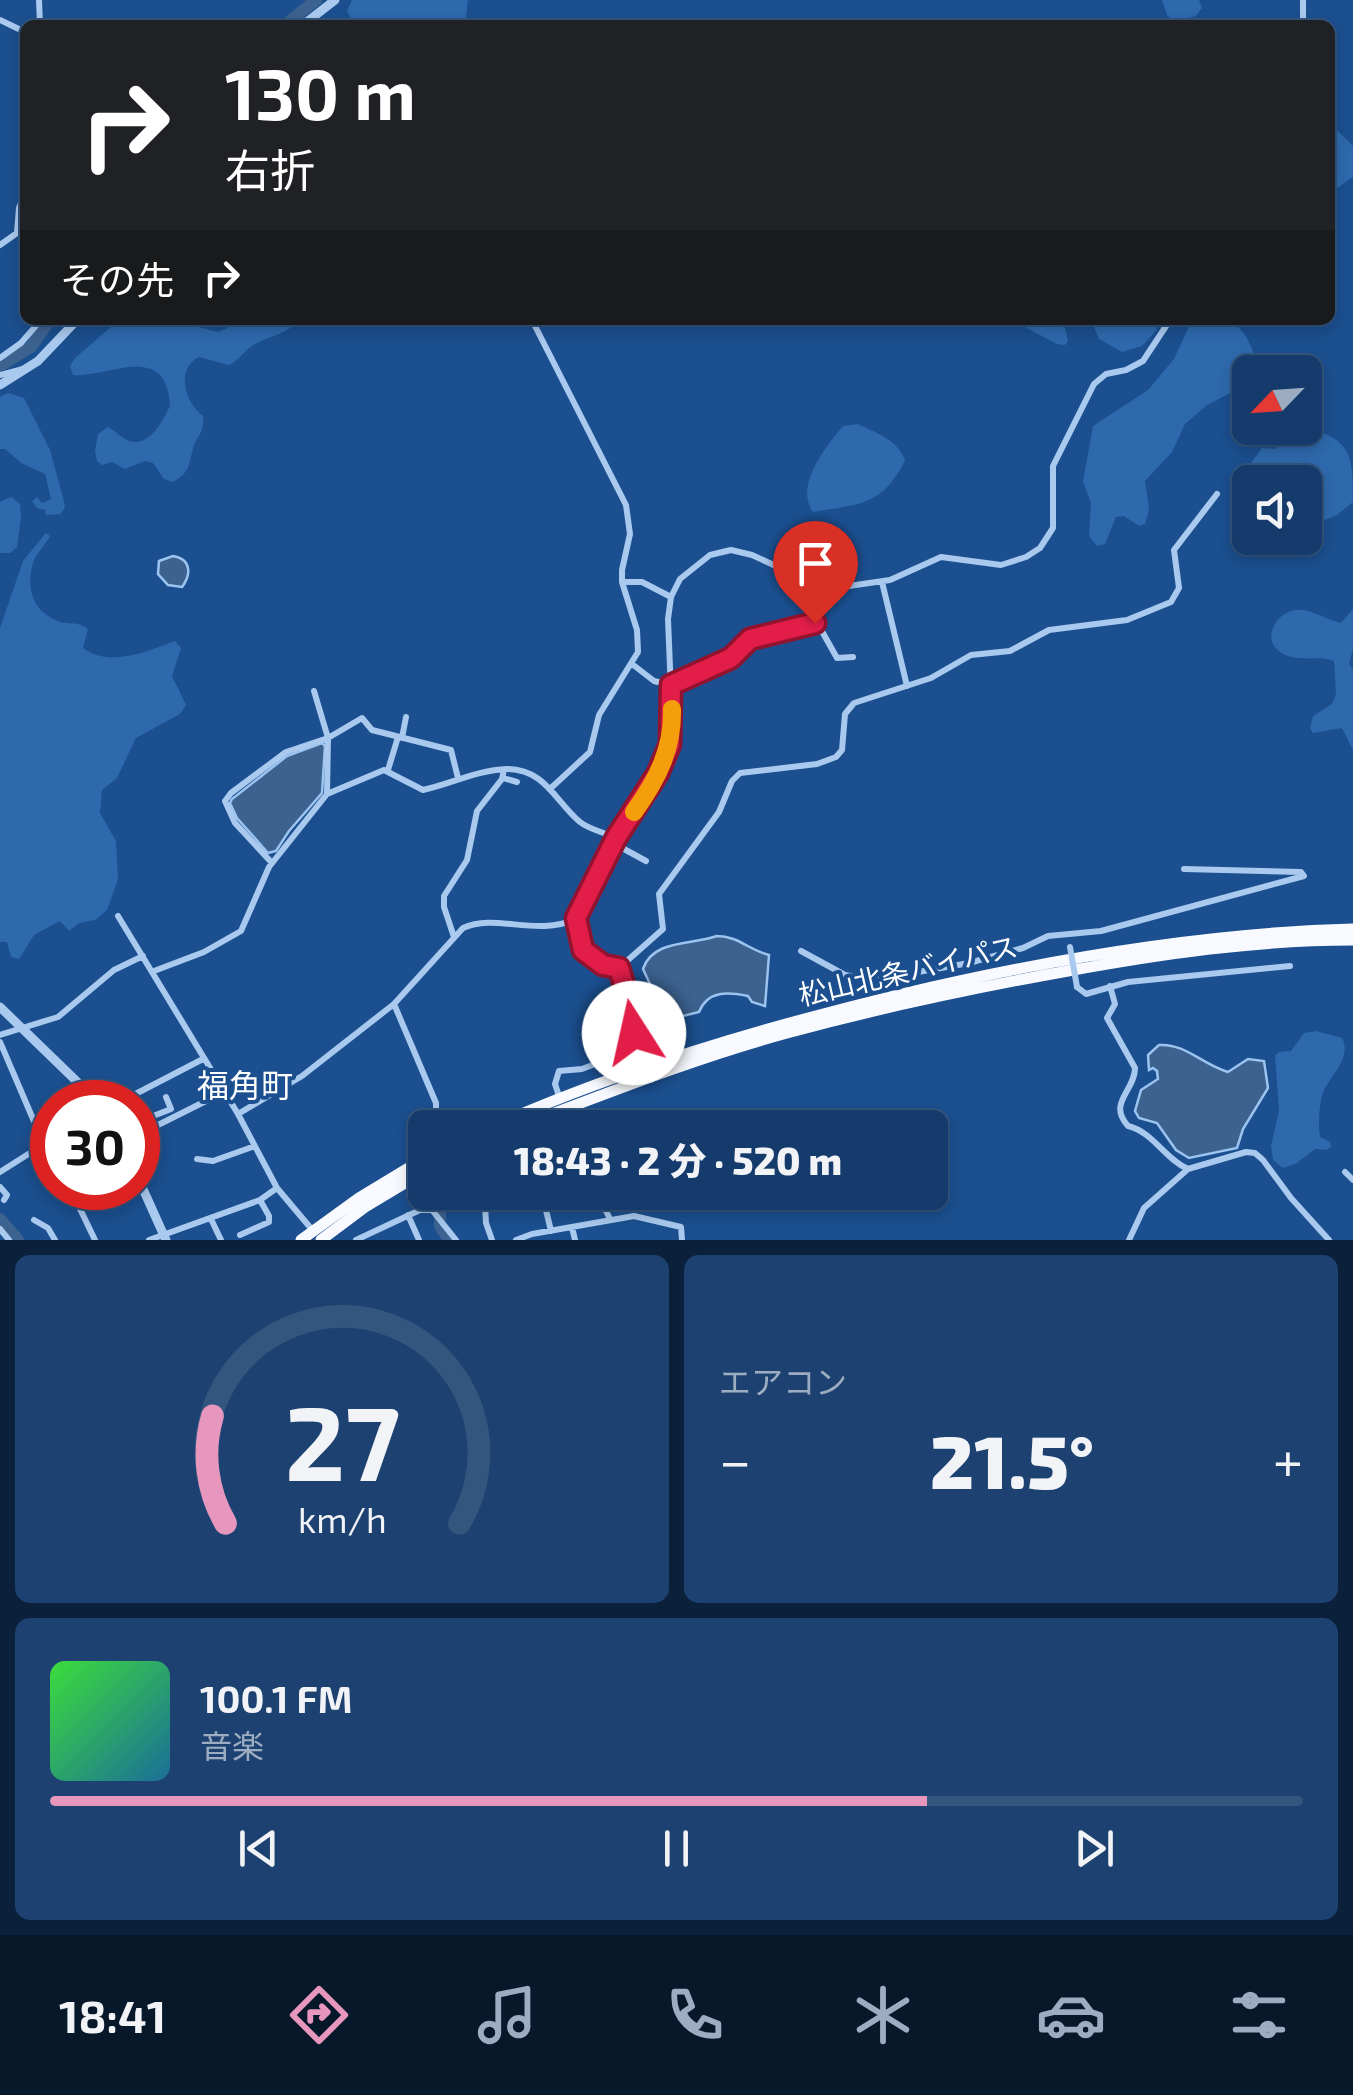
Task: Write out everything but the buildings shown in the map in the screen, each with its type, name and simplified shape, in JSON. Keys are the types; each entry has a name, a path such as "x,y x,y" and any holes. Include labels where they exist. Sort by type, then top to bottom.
{"highway":[{"name":"松山北条バイパス","path":"542,1110 745,1036 973,983 1186,942 1353,929"},
{"name":"松山北条バイパス","path":"973,983 1187,952 1308,940 1353,940"},
{"name":"松山北条バイパス","path":"549,1110 562,1103"},
{"path":"318,1237 408,1171"},
{"path":"301,1240 318,1237 408,1181"}],"street":[{"path":"309,20 335,0"},
{"path":"0,245 18,232 20,205"},
{"path":"0,358 37,325"},
{"path":"0,385 26,370 73,325"},
{"path":"535,325 626,505 630,534 622,582 639,638 632,664 598,715 590,752 551,788"},
{"path":"619,968 603,965 583,950 576,918 614,841 666,757 672,731 671,597 680,579 710,554 731,550 752,555 813,583 842,586 882,582 940,557 1002,565 1026,557 1040,548 1053,528 1052,478 1056,456 1094,384 1106,374 1143,361 1167,325"},
{"path":"0,375 20,368 26,370"},
{"path":"619,968 662,930 659,894 719,812 732,781 740,773 817,764 836,757 842,750 845,714 854,703 930,678 971,655 1010,651 1049,630 1128,620 1171,602 1179,588 1174,550 1218,494"},
{"path":"622,582 642,582 671,597"},
{"path":"882,582 907,686"},
{"path":"632,664 654,680 671,685 731,658 750,639 809,623 819,626 837,658 853,657"},
{"path":"314,691 328,738 328,794"},
{"path":"154,970 204,952 242,931 272,863 328,794 388,770 406,717"},
{"path":"272,863 235,823 226,806 227,796 286,752 328,738 362,718 372,730 451,750 458,778"},
{"path":"388,770 423,790 458,778 530,774 551,788 584,825 646,861"},
{"path":"503,774 517,782"},
{"path":"454,937 444,896 467,860 476,811 503,774"},
{"path":"801,950 856,979 873,980 969,963 1024,948 1048,936 1102,931 1304,876 1302,872 1184,869"},
{"path":"118,916 154,970 277,1188 318,1237"},
{"path":"238,1114 302,1076 394,1004 454,937 474,923 544,928 576,918"},
{"path":"1069,933 1077,987 1086,994 1110,986 1290,966"},
{"path":"30,1101 0,1038 58,1016 114,970 143,956"},
{"path":"969,963 973,983"},
{"path":"564,1110 555,1077 560,1071 582,1069 622,1054 632,1044 635,1021 619,968"},
{"path":"1110,986 1115,1004 1107,1018 1136,1068 1136,1076 1120,1101 1120,1114 1128,1126 1141,1129 1188,1169"},
{"path":"394,1004 436,1110"},
{"path":"1,1008 75,1080"},
{"path":"160,1081 203,1059"},
{"path":"160,1124 224,1092"},
{"path":"160,1113 171,1109 166,1097"},
{"path":"197,1159 212,1160 255,1146"},
{"path":"1,1169 30,1152"},
{"path":"1129,1240 1144,1208 1188,1169 1246,1152 1255,1153 1329,1240"},
{"path":"1346,1172 1353,1180"},
{"path":"0,1187 7,1195 4,1200"},
{"path":"149,1240 165,1238 260,1200 277,1188"},
{"path":"240,1236 270,1222 260,1200"},
{"path":"81,1210 95,1240"},
{"path":"152,1210 165,1238"},
{"path":"356,1240 420,1210 437,1216"},
{"path":"436,1210 456,1240"},
{"path":"486,1210 492,1240"},
{"path":"546,1210 551,1231"},
{"path":"606,1210 610,1219"},
{"path":"408,1215 419,1240"},
{"path":"516,1240 610,1219 642,1217 681,1227 682,1240"},
{"path":"210,1218 221,1240"},
{"path":"34,1220 48,1228 55,1240"},
{"path":"572,1226 575,1240"},
{"path":"0,1230 9,1240"}],"shaded area":[{"path":"352,0 468,0 466,20 352,20 347,11"},
{"path":"1162,0 1199,0 1202,8 1196,16 1181,20 1172,20"},
{"path":"1335,128 1353,146 1353,177 1335,190"},
{"path":"113,325 191,325 218,332 234,325 294,325 251,346 229,365 199,357 192,362 185,386 191,403 203,416 203,427 188,468 173,482 164,479 153,463 145,461 125,469 112,462 102,465 95,451 98,434 108,427 136,442 154,432 170,406 166,386 158,374 134,367 73,375 70,366"},
{"path":"1021,325 1061,325 1068,341 1065,345"},
{"path":"1093,325 1156,325 1157,330 1142,346 1122,352 1099,339"},
{"path":"1190,325 1236,325 1255,355 1232,355 1232,392 1207,405 1185,424 1172,452 1145,481 1149,510 1145,524 1139,526 1124,516 1116,517 1105,544 1097,546 1089,536 1091,503 1083,482 1093,426 1148,390 1174,359"},
{"path":"8,393 24,398 50,450 64,501 65,508 60,514 46,515 32,501 37,497 42,503 51,499 45,474 0,449 0,397"},
{"path":"858,424 892,442 905,461 887,487 867,501 813,512 807,490 814,467 843,426"},
{"path":"1322,432 1342,444 1351,462 1353,502 1322,521 1322,465 1249,465 1262,448 1276,449 1280,445 1322,445"},
{"path":"11,497 20,504 17,547 10,553 0,553 0,502"},
{"path":"46,533 50,536 31,572 31,590 37,605 49,617 88,629 83,648 105,657 129,656 175,641 181,648 172,676 186,705 180,714 136,738 117,778 102,790 100,813 116,841 118,879 107,910 69,931 60,921 34,935 19,959 11,957 7,942 0,942 0,628 23,561"},
{"path":"173,556 187,564 182,587 168,585 158,574 159,561"},
{"path":"1353,609 1349,664 1353,669 1353,750 1342,728 1313,733 1310,728 1313,716 1332,704 1336,694 1334,661 1287,656 1274,647 1271,634 1277,621 1288,612 1307,611 1341,623"},
{"path":"322,743 322,793 276,851 268,853 237,818 230,803 287,756"},
{"path":"717,936 769,955 765,1006 752,1002 748,996 726,994 713,996 699,1012 665,1017 643,969 648,959 664,948"},
{"path":"1316,1031 1342,1038 1345,1046 1320,1106 1320,1137 1330,1142 1331,1147 1315,1149 1283,1168 1273,1160 1271,1146 1279,1111 1275,1056 1291,1051 1304,1033"},
{"path":"1159,1045 1177,1047 1228,1072 1248,1059 1264,1061 1268,1088 1243,1129 1237,1148 1189,1158 1176,1150 1157,1123 1139,1118 1135,1111 1141,1090 1158,1079 1157,1071 1149,1070 1148,1055"}],"waterway":[{"path":"291,20 316,0"},
{"path":"0,366 31,347 46,325"},
{"path":"440,1210 440,1226 449,1240"},
{"path":"0,1219 18,1240"}],"slow traffic":[{"path":"634,812 666,757 672,709"}],"district":[{"name":"福角町","path":"245,1084"}],"route":[{"path":"634,1033 635,1021 619,968 603,965 583,950 576,918 616,838 666,757 672,731 671,685 731,658 740,646 756,636 815,623"}]}
